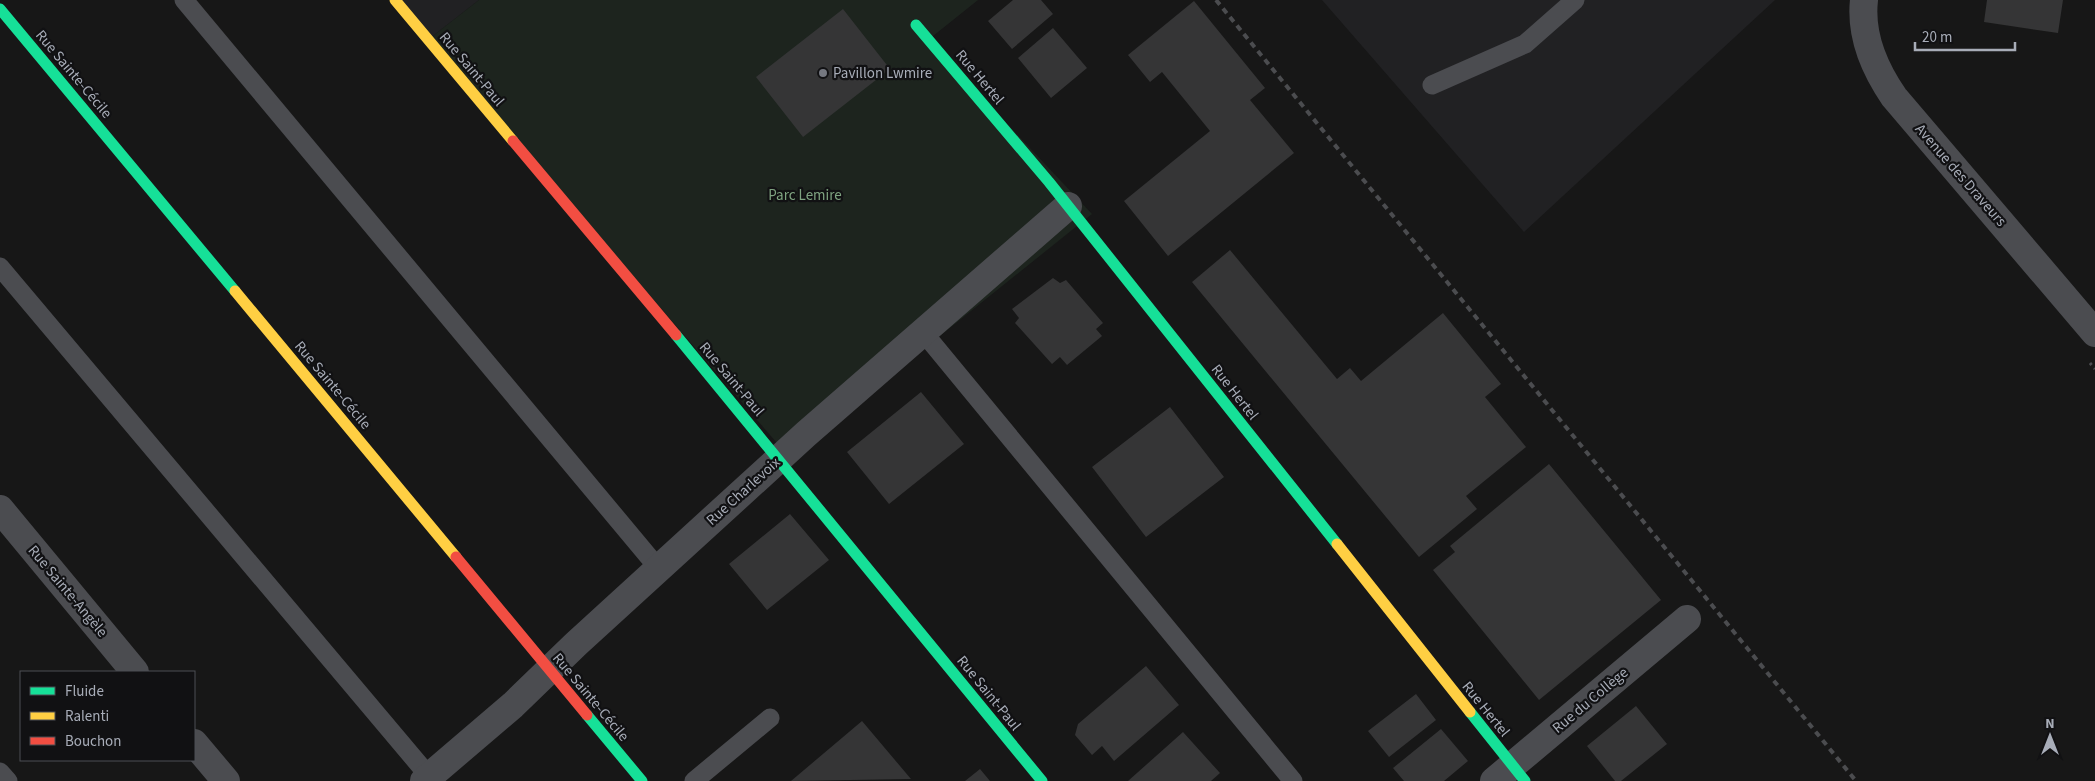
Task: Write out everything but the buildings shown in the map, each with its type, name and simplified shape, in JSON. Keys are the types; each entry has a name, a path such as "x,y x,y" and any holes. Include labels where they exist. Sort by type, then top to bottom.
{"street":[{"name":"Rue Saint-Paul","path":"395,0 778,459 1042,781"},
{"name":"Avenue des Draveurs","path":"1864,0 1864,21 1869,50 1880,75 1894,97 2095,332"},
{"name":"Rue Sainte-Cécile","path":"0,9 642,781"},
{"name":"Rue Hertel","path":"916,25 1068,206 1510,776"},
{"name":"Rue Charlevoix","path":"428,780 512,705 778,459 1068,206"},
{"name":"Rue Sainte-Angèle","path":"0,509 134,671"},
{"name":"Rue du Collège","path":"1510,776 1687,619"},
{"path":"195,744 226,781"}],"lane":[{"path":"184,0 659,568"},
{"path":"1432,85 1525,44 1575,0"},
{"path":"0,266 428,780"},
{"path":"923,332 1293,781"},
{"path":"694,781 770,718"},
{"path":"0,772 8,781"}],"shaded area":[{"path":"397,0 479,0 429,39"},
{"path":"1322,0 1775,0 1524,232"}],"green space":[{"name":"Parc Lemire","path":"479,0 978,0 928,40 1092,214 789,457 429,39"}],"railway":[{"path":"1216,0 1856,781"}],"traffic: fast":[{"path":"0,9 235,291"},
{"path":"916,25 1049,182 1337,544"},
{"path":"676,335 1042,781"},
{"path":"1470,712 1525,781"},
{"path":"587,715 642,781"}],"traffic: slow":[{"path":"395,0 513,141"},
{"path":"235,291 456,557"},
{"path":"1337,544 1470,712"}],"traffic: jam":[{"path":"513,141 676,335"},
{"path":"456,557 587,715"}],"place":[{"name":"Pavillon Lwmire","path":"823,73"}]}
